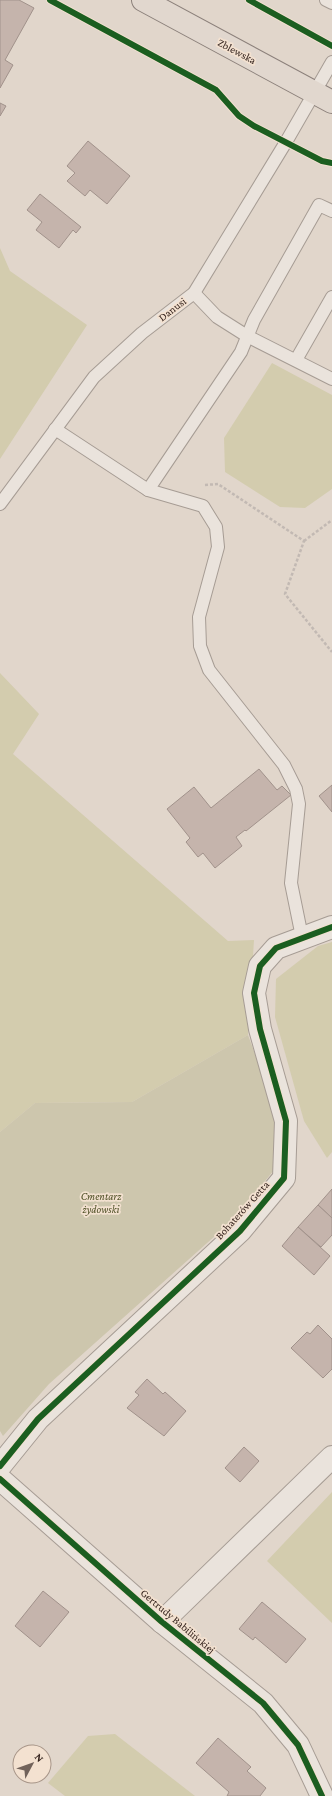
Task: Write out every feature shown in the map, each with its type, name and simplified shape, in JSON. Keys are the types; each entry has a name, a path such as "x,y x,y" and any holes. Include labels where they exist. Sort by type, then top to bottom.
{"main road":[{"name":"Zblewska","path":"143,0 323,97"}],"street":[{"name":"Bohaterów Getta","path":"0,1466 38,1419 240,1231 284,1178 286,1121 260,1029 254,993 260,966 276,948 332,927"},
{"name":"Gertrudy Babilińskiej","path":"162,1622 332,1457"},
{"name":"Gertrudy Babilińskiej","path":"0,1479 162,1622 263,1704 298,1745 322,1796"}],"lane":[{"path":"326,0 332,3"},
{"name":"Danusi","path":"0,504 54,429 94,377 142,332 194,293 323,97 332,62"},
{"path":"148,490 241,352 258,313 319,205 332,211"},
{"path":"194,293 217,317 247,336 332,379"},
{"path":"296,360 332,297"},
{"path":"54,429 148,490 203,506 216,527 218,547 199,617 200,646 209,670 284,765 296,789 300,804 291,884 302,937"}],"path":[{"path":"190,502 203,485 218,484 304,541"},
{"path":"332,520 304,541 285,594 332,652"}],"shaded area":[{"path":"0,248 10,271 87,325 0,459"},
{"path":"272,363 332,395 332,489 305,508 280,507 225,472 224,438"},
{"path":"0,673 39,714 13,754 228,941 254,940 248,1035 132,1102 35,1103 0,1132"},
{"path":"332,942 332,1152 327,1158 304,1121 275,1017 276,979 318,946"},
{"path":"332,1492 332,1623 267,1561"},
{"path":"115,1734 195,1796 65,1796 49,1784 52,1784 52,1778 88,1736"}],"green space":[{"name":"Cmentarz żydowski","path":"248,1035 277,1119 274,1170 234,1219 49,1384 3,1436 0,1431 0,1132 35,1103 132,1102"}],"building":[{"path":"0,0 19,0 34,8 5,60 13,65 0,88"},
{"path":"0,103 6,106 0,116"},
{"path":"88,141 130,176 107,204 90,190 85,196 67,181 75,173 67,166"},
{"path":"40,194 81,227 76,233 73,230 59,248 36,230 42,222 27,210"},
{"path":"259,769 277,790 282,786 291,795 246,831 245,830 236,837 242,846 215,868 203,853 198,857 186,842 190,838 167,809 194,787 211,808"},
{"path":"332,785 332,812 319,796"},
{"path":"332,1189 332,1218 318,1205"},
{"path":"318,1205 332,1218 332,1235 321,1247 298,1227"},
{"path":"298,1227 330,1256 314,1275 282,1246"},
{"path":"318,1325 332,1339 332,1369 323,1378 291,1348 307,1332 310,1334"},
{"path":"147,1379 163,1394 165,1392 186,1411 164,1436 127,1408 139,1395 135,1392"},
{"path":"244,1447 259,1461 240,1482 225,1468"},
{"path":"43,1591 69,1612 40,1647 15,1626"},
{"path":"262,1602 306,1639 286,1663 255,1637 253,1640 239,1629"},
{"path":"218,1738 251,1767 247,1771 266,1788 260,1796 227,1796 229,1792 196,1763"}],"cycle path":[{"path":"50,0 216,90 239,116 254,126 322,161 332,163"},
{"path":"249,0 332,46"},
{"path":"0,1466 38,1419 240,1231 284,1178 286,1121 260,1029 254,993 260,966 276,948 332,927"},
{"path":"0,1479 162,1622 263,1703 298,1745 322,1796"}]}
